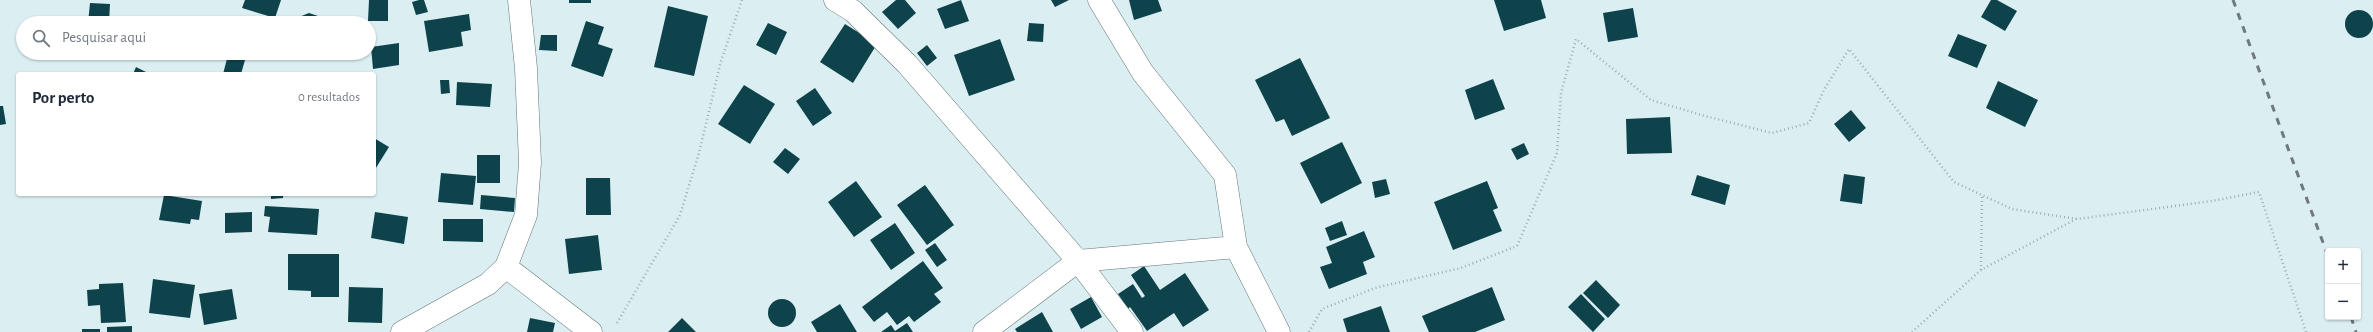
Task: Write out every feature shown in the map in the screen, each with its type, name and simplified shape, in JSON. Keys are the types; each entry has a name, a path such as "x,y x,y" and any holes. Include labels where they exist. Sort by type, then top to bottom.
{"street":[{"path":"402,332 488,284 506,267 526,215 530,163 526,68 519,0"},
{"path":"835,0 853,11 907,64 1078,261 1132,332"},
{"path":"1099,0 1143,72 1226,175 1236,247 1279,332"},
{"path":"984,332 1078,261 1236,247"},
{"path":"506,267 591,332"}],"path":[{"path":"615,326 680,215 699,153 721,61 742,0"},
{"path":"1309,332 1322,308 1375,288 1461,268 1516,246 1557,153 1561,93 1576,40 1651,100 1705,116 1772,133 1809,123 1824,90 1849,49 1954,182 2012,210 2076,219 2212,201 2259,192 2306,332"},
{"path":"1981,270 1982,195"},
{"path":"1912,332 1981,270 2076,219"}],"building":[{"path":"245,0 281,0 276,16 268,16 242,8"},
{"path":"369,0 388,0 388,21 376,21 376,16 368,16"},
{"path":"424,0 428,12 416,15 412,2"},
{"path":"569,0 591,0 591,3 569,3"},
{"path":"896,0 905,0 916,13 898,29 882,12"},
{"path":"961,0 969,21 945,29 937,9"},
{"path":"1051,0 1069,0 1055,7"},
{"path":"1129,0 1158,0 1162,11 1134,20"},
{"path":"1494,0 1541,0 1546,18 1504,31"},
{"path":"1991,0 1997,0 2017,11 2005,31 1981,17"},
{"path":"90,3 110,4 109,16 89,16"},
{"path":"668,6 708,16 694,76 654,67"},
{"path":"1633,8 1638,37 1608,42 1603,13"},
{"path":"2359,10 2365,11 2369,14 2372,18 2372,30 2369,34 2365,37 2359,38 2353,37 2349,34 2346,30 2345,24 2346,18 2349,14 2353,11"},
{"path":"309,13 318,16 302,16"},
{"path":"469,14 471,30 461,32 463,46 429,52 424,21"},
{"path":"586,21 604,27 598,44 613,49 603,77 571,66"},
{"path":"768,23 787,32 776,55 756,45"},
{"path":"1029,23 1044,24 1043,42 1027,41"},
{"path":"845,24 877,44 853,83 820,62"},
{"path":"1958,34 1987,45 1977,68 1948,56"},
{"path":"541,35 557,35 557,51 539,50"},
{"path":"1000,39 1015,80 969,96 954,55"},
{"path":"399,43 399,65 373,69 372,60 376,60 376,46"},
{"path":"927,45 937,58 927,66 917,53"},
{"path":"1300,58 1330,118 1292,136 1284,119 1276,122 1255,80"},
{"path":"227,60 245,60 242,72 224,72"},
{"path":"136,67 146,72 134,72"},
{"path":"1493,79 1505,109 1475,120 1465,90"},
{"path":"440,80 449,80 450,93 441,94"},
{"path":"1998,81 2038,100 2025,127 1986,108"},
{"path":"457,82 492,84 490,107 456,105"},
{"path":"744,85 775,104 750,144 718,124"},
{"path":"815,88 832,113 813,126 796,101"},
{"path":"0,106 3,106 6,124 0,125"},
{"path":"1851,110 1866,128 1849,142 1834,124"},
{"path":"1670,117 1672,153 1627,154 1626,119"},
{"path":"376,139 389,147 376,168"},
{"path":"1342,142 1362,183 1321,204 1300,163"},
{"path":"1524,143 1529,154 1517,160 1511,149"},
{"path":"785,148 800,159 788,174 773,162"},
{"path":"477,155 500,155 500,183 477,183"},
{"path":"441,173 476,176 473,205 438,202"},
{"path":"1844,174 1865,177 1862,204 1840,201"},
{"path":"1697,175 1730,185 1725,205 1691,195"},
{"path":"586,178 610,178 611,215 586,215"},
{"path":"1386,179 1390,194 1375,198 1372,182"},
{"path":"856,181 882,217 854,237 828,202"},
{"path":"1487,181 1498,208 1493,210 1502,231 1453,250 1434,202"},
{"path":"925,185 954,225 927,245 897,205"},
{"path":"481,195 515,198 514,212 480,209"},
{"path":"164,196 202,201 199,220 191,219 190,224 159,220"},
{"path":"271,196 283,196 283,198 271,199"},
{"path":"265,206 319,209 317,235 268,232 270,217 264,216"},
{"path":"252,212 252,232 225,233 225,213"},
{"path":"375,212 408,217 404,244 371,238"},
{"path":"443,219 483,219 483,242 443,241"},
{"path":"1342,221 1347,235 1330,241 1325,228"},
{"path":"895,223 915,253 891,270 870,240"},
{"path":"1364,231 1375,257 1363,262 1367,274 1329,289 1320,267 1332,263 1326,247"},
{"path":"598,235 602,270 569,274 565,239"},
{"path":"935,243 947,260 937,267 925,250"},
{"path":"288,254 339,254 339,297 311,297 311,291 288,290"},
{"path":"923,261 943,288 934,294 941,302 914,322 909,316 897,325 887,312 874,322 862,307"},
{"path":"1144,266 1160,290 1185,273 1209,310 1183,327 1174,313 1147,331 1130,307 1128,309 1118,294 1133,284 1142,298 1145,296 1131,275"},
{"path":"153,279 195,285 190,318 149,313"},
{"path":"1596,280 1620,305 1608,318 1583,293"},
{"path":"123,283 126,322 101,323 100,305 88,306 87,290 99,289 99,284"},
{"path":"349,287 383,288 382,323 348,322"},
{"path":"1492,287 1505,320 1475,332 1429,332 1422,316"},
{"path":"232,289 237,319 204,325 199,294"},
{"path":"1581,294 1605,319 1593,332 1568,307"},
{"path":"1091,297 1102,317 1081,329 1070,309"},
{"path":"782,299 792,303 796,313 792,323 782,327 772,323 768,313 772,303"},
{"path":"840,304 857,332 817,332 811,322"},
{"path":"1381,306 1390,332 1347,332 1343,319"},
{"path":"1042,312 1053,332 1017,332 1015,329"},
{"path":"530,318 555,323 553,332 527,332"},
{"path":"682,318 696,332 668,332"},
{"path":"907,323 913,332 881,332 891,325 895,331"},
{"path":"132,326 132,332 107,332 107,327"},
{"path":"82,329 100,329 100,332 82,332"}],"railway":[{"path":"2233,0 2325,248"},
{"path":"2352,320 2356,332"}]}
